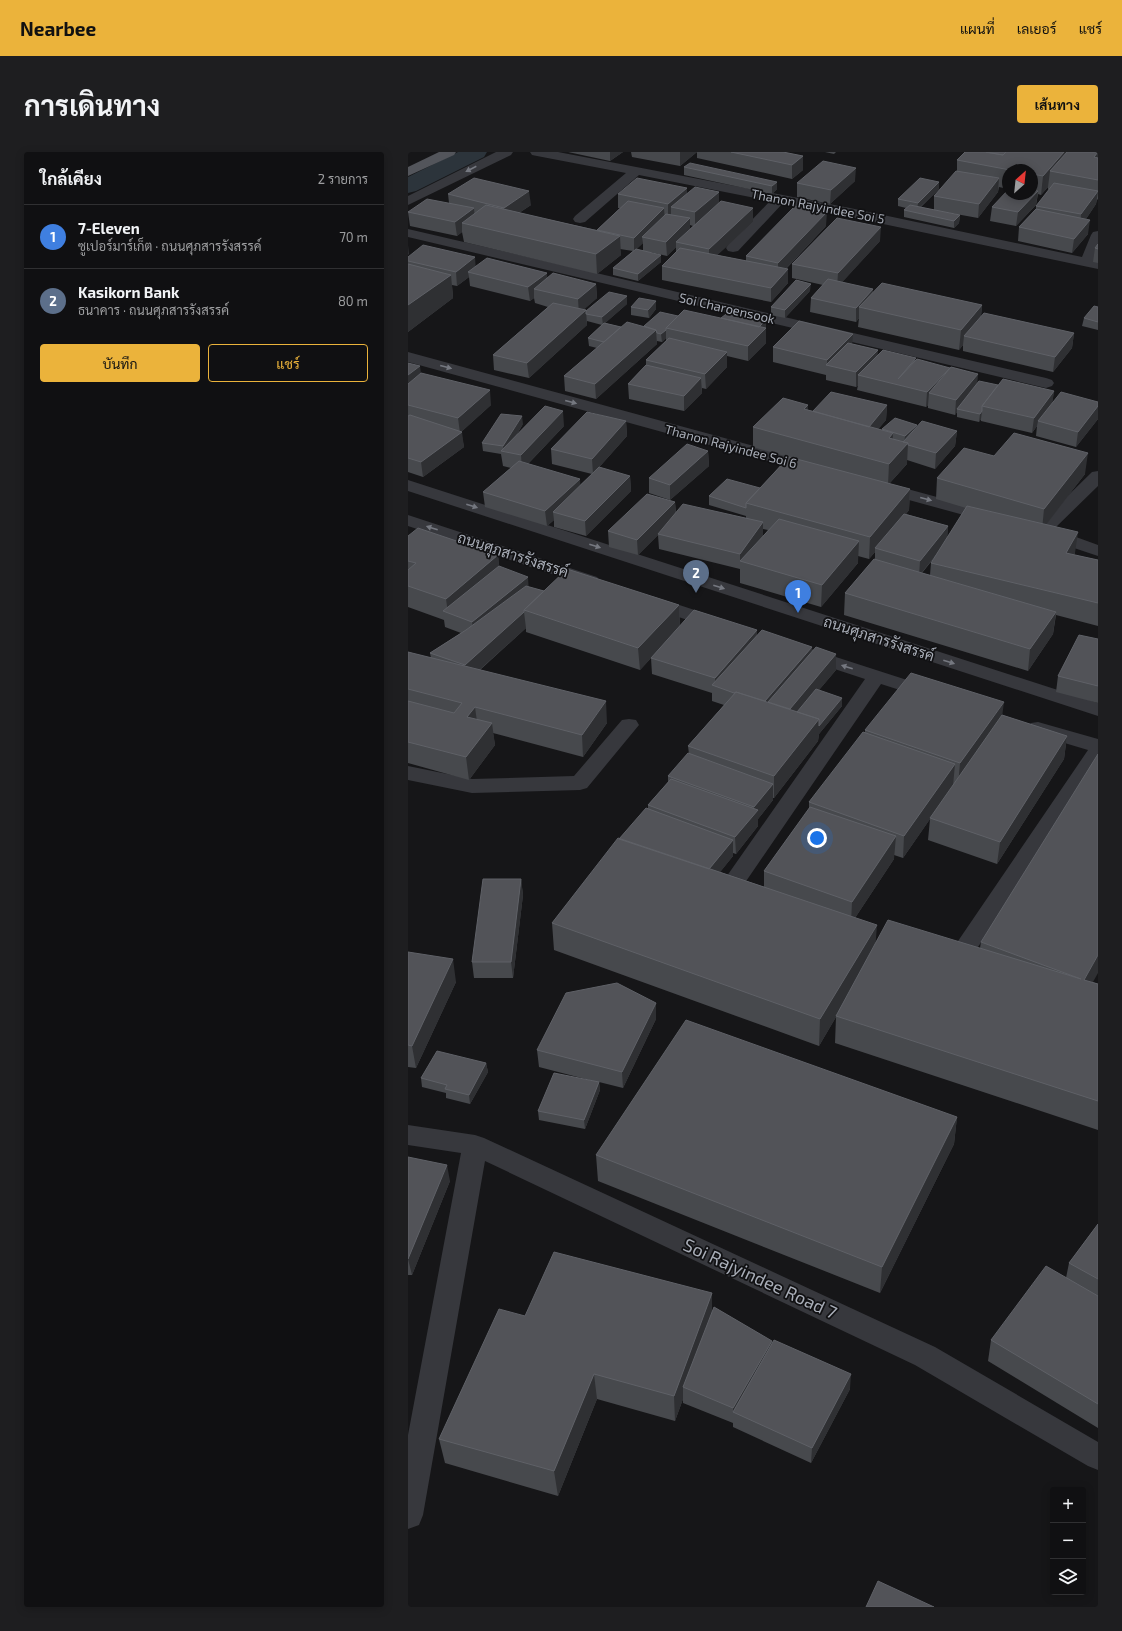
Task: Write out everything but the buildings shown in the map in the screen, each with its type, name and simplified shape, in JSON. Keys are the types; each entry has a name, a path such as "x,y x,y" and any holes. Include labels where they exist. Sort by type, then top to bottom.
{"main road":[{"path":"408,172 449,152"}],"street":[{"path":"408,201 506,152"},
{"name":"Thanon Rajyindee Soi 5","path":"537,152 780,198 1092,264"},
{"path":"580,219 636,170"},
{"path":"733,248 780,198"},
{"name":"Soi Charoensook","path":"408,233 1046,383"},
{"path":"1092,264 1098,235"},
{"name":"Thanon Rajyindee Soi 6","path":"408,357 830,473"},
{"path":"1098,476 1046,527 1036,530 1098,551"},
{"path":"868,483 1006,521"},
{"name":"ถนนศุภสารรังสรรค์","path":"408,485 1098,710"},
{"name":"ถนนศุภสารรังสรรค์","path":"408,520 604,586"},
{"path":"635,596 733,629"},
{"path":"793,649 950,700"},
{"path":"730,888 876,677"},
{"path":"1024,723 1098,746"},
{"path":"408,773 472,786 580,783 629,725"},
{"path":"964,950 1098,750"},
{"name":"Soi Rajyindee Road 7","path":"408,1135 475,1145 925,1356 1098,1457"},
{"path":"408,1515 475,1145"}],"waterway":[{"path":"408,186 476,152"}],"place":[{"name":"Kasikorn Bank","path":"696,593"},
{"name":"7-Eleven","path":"798,613"}]}
